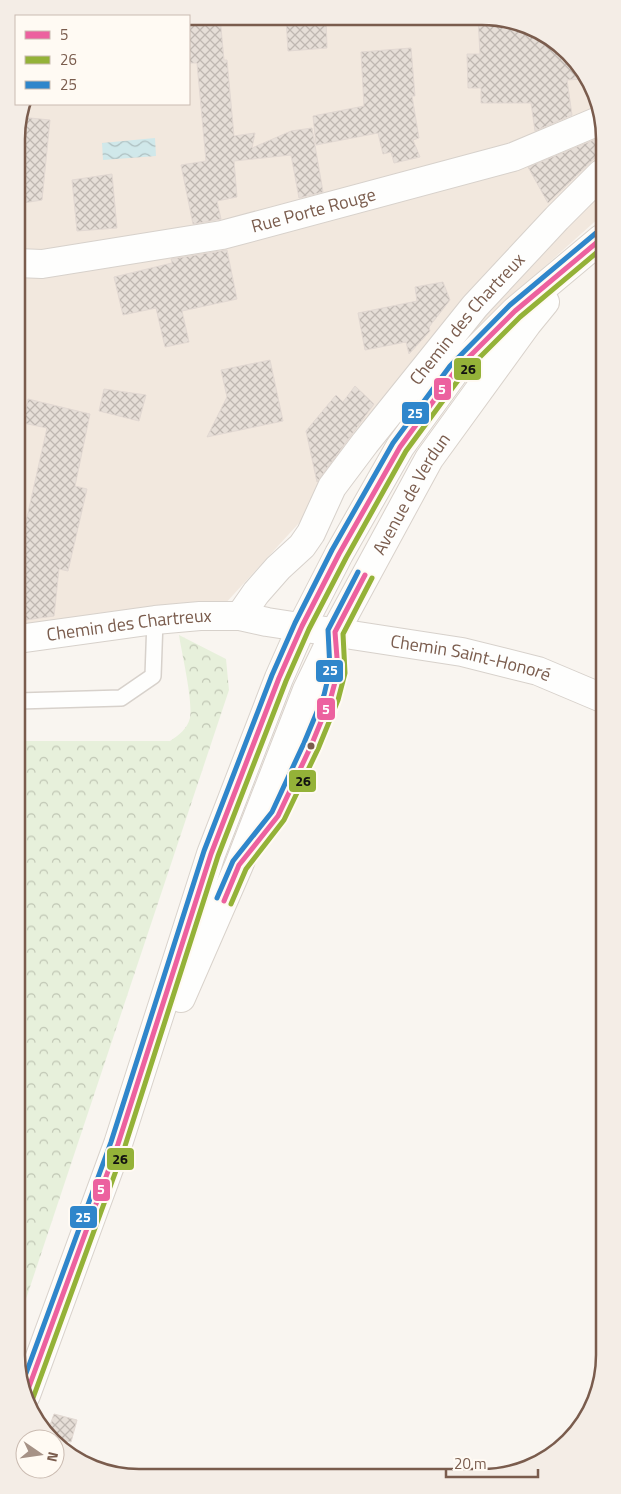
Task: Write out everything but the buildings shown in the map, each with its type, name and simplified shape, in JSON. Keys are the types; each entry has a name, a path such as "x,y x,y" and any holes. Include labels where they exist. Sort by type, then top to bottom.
{"main road":[{"name":"Rue Porte Rouge","path":"25,268 222,235 513,157 595,123"},
{"name":"Chemin des Chartreux","path":"240,616 256,593 278,568 302,546 311,533 332,487 475,306 556,218 596,179"},
{"name":"Avenue de Verdun","path":"29,1385 118,1144 211,854 279,678 302,626 339,554 400,447 456,370 514,311 592,247"},
{"name":"Avenue de Verdun","path":"118,1144 239,865 307,690 335,632 429,459 527,324 592,247"},
{"name":"Chemin des Chartreux","path":"25,638 155,620 220,615 240,616 335,632"},
{"name":"Chemin Saint-Honoré","path":"335,632 462,652 538,671 596,695"}],"lane":[{"path":"25,701 121,698 153,676 155,620"}],"shaded area":[{"path":"190,25 482,25 504,27 519,31 545,44 563,58 581,82 592,110 596,139 596,220 484,321 223,606 25,630 25,132 31,105 190,105"}],"green space":[{"path":"179,635 226,659 229,690 25,1302 25,741 170,741 185,729 189,722 191,710"}],"water":[{"path":"155,138 156,156 103,160 102,143"}],"transit line":[{"name":"25","path":"26,1372 111,1142 204,851 272,675 295,623 332,550 393,443 450,366 510,305 596,233"},
{"name":"5","path":"29,1385 118,1144 211,854 279,678 302,626 339,554 400,447 456,370 515,311 596,243"},
{"name":"26","path":"33,1397 125,1146 218,856 286,681 309,629 406,451 462,375 520,317 596,253"},
{"name":"25","path":"217,898 233,861 272,812 304,743 324,695 330,670 328,630 358,572"},
{"name":"5","path":"224,901 239,865 278,816 311,746 331,697 338,671 335,632 365,575"},
{"name":"26","path":"231,904 246,869 284,820 318,749 338,700 345,673 343,634 372,578"}]}
